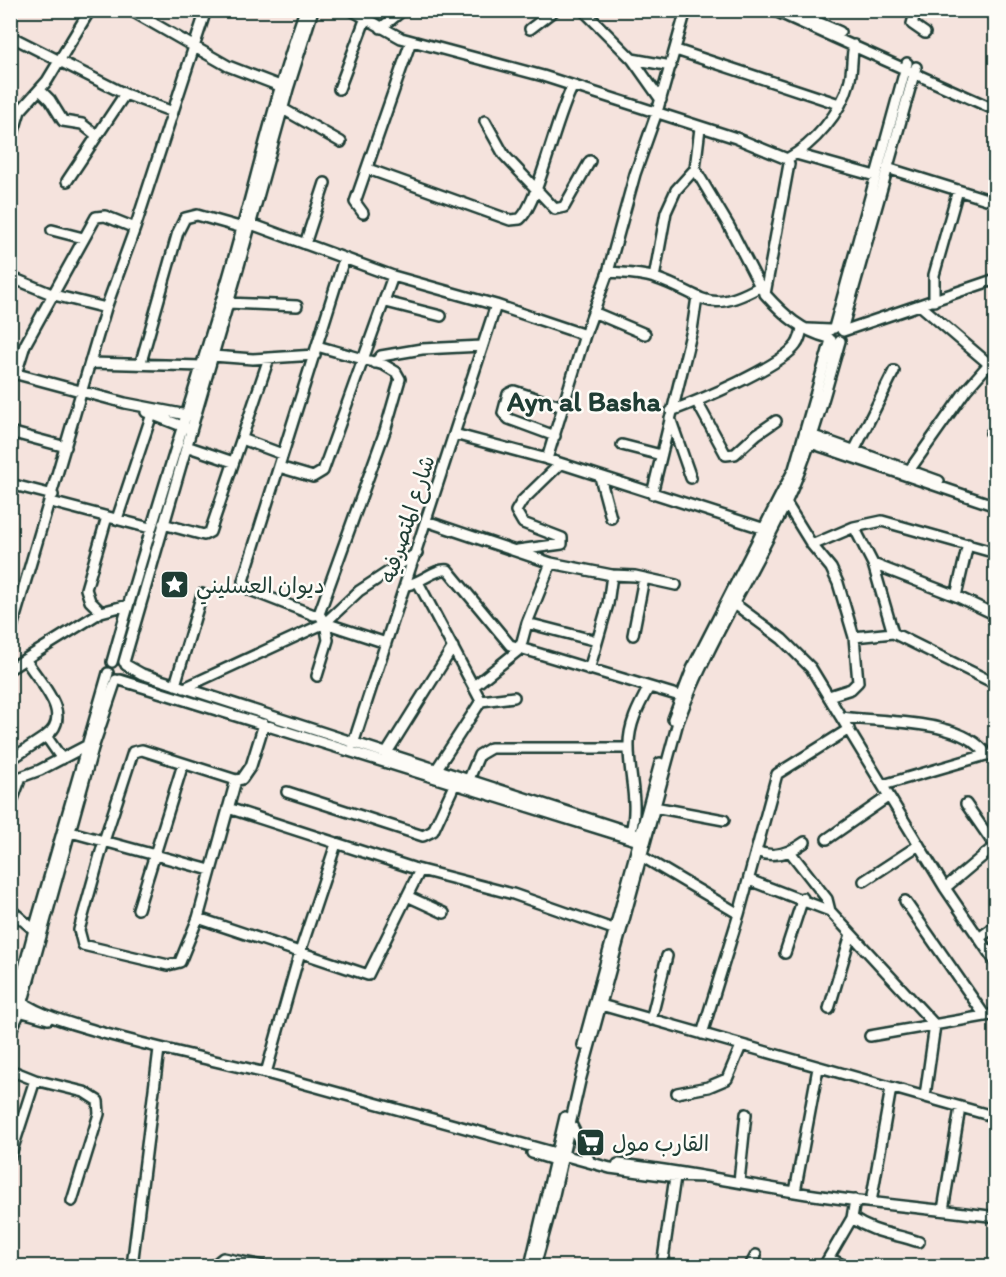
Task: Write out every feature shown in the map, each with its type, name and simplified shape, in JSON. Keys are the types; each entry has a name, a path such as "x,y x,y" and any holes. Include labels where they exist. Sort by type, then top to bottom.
{"street":[{"path":"10,144 20,111 40,90 60,62 90,10"},
{"path":"130,10 235,69 284,88"},
{"path":"10,634 52,498 106,308 135,228 206,10"},
{"path":"191,416 202,366 283,109 284,88 313,10"},
{"path":"351,10 365,20 411,41 504,65 657,112 787,159 796,154 829,121 839,104 850,82 854,45"},
{"path":"381,28 403,10"},
{"path":"530,29 555,10"},
{"path":"583,10 632,58 661,100"},
{"path":"547,459 585,335 608,272 635,174 661,100 686,10"},
{"path":"772,10 996,104"},
{"path":"790,10 996,110"},
{"path":"916,10 912,24 925,33"},
{"path":"12,1029 34,930 115,678 112,662 150,528 213,356 284,88 301,12"},
{"path":"339,89 365,20"},
{"path":"10,36 124,94 173,112"},
{"path":"363,213 355,202 411,41"},
{"path":"676,50 839,104"},
{"path":"632,58 671,66"},
{"path":"837,334 887,168 911,68"},
{"path":"535,1266 613,929 680,696 786,503 809,438 875,176 911,68"},
{"path":"368,169 510,220 523,217 573,86"},
{"path":"40,90 50,100 63,121 82,124 96,135"},
{"path":"67,181 124,94"},
{"path":"283,109 341,142"},
{"path":"485,121 504,155 555,209 561,209 590,161"},
{"path":"654,278 666,213 676,190 694,169 700,128"},
{"path":"796,154 875,176"},
{"path":"762,290 789,164 787,159"},
{"path":"887,168 996,201"},
{"path":"694,169 729,226 762,290 789,320 805,328 837,334 996,279"},
{"path":"305,244 325,183"},
{"path":"934,301 934,275 958,190"},
{"path":"135,228 99,215 83,238 13,373 125,403 191,416"},
{"path":"141,362 178,232 185,219 197,215 247,226 393,276 496,305 585,335"},
{"path":"52,230 83,238"},
{"path":"344,259 243,581 250,590 386,643"},
{"path":"608,272 654,278 697,297 728,302 762,290"},
{"path":"279,467 313,477 323,471 362,360 386,302 393,276"},
{"path":"10,277 54,295 106,308"},
{"path":"652,494 692,330 697,297"},
{"path":"386,302 441,316"},
{"path":"228,303 297,306"},
{"name":"شارع المتصرفيه","path":"353,744 407,585 496,305"},
{"path":"906,474 966,390 992,367 921,306"},
{"path":"593,312 645,334"},
{"path":"670,415 791,351 798,344 805,328"},
{"path":"375,363 381,356 408,351 482,346"},
{"path":"213,356 232,359 269,358 316,350 375,363 396,372 400,379 398,391 324,607 322,618 328,640 317,676"},
{"path":"163,524 207,534 269,358"},
{"path":"90,363 141,362 202,366"},
{"path":"852,454 894,371"},
{"path":"555,436 509,419 503,413 505,401 508,394 514,391 563,407"},
{"path":"697,402 726,455 735,454 776,421"},
{"path":"125,403 186,428"},
{"path":"101,612 90,601 86,589 152,414"},
{"path":"670,415 691,478"},
{"path":"17,1003 66,831 86,746 115,678 127,673 125,664 186,446 186,428"},
{"path":"10,432 66,447"},
{"path":"454,434 547,459 765,529"},
{"path":"809,438 996,506"},
{"path":"640,838 654,807 687,697 809,438"},
{"path":"242,439 282,454"},
{"path":"186,446 233,462"},
{"path":"622,446 661,455"},
{"path":"516,550 562,543 562,538 523,523 516,511 522,501 560,464"},
{"path":"906,474 996,500"},
{"path":"600,477 612,518"},
{"path":"10,484 112,518 150,528"},
{"path":"786,503 834,575 848,610 854,637 858,682 851,689 829,696"},
{"path":"426,521 551,563 676,585"},
{"path":"812,545 854,527 875,521 888,521 996,553"},
{"path":"854,527 873,564 893,633"},
{"path":"956,596 968,544"},
{"path":"180,686 322,618 417,553"},
{"path":"474,686 520,649 527,623 551,563"},
{"path":"873,564 956,596 996,615"},
{"path":"407,585 418,584 443,569 448,570 503,639 520,649 680,696"},
{"path":"589,670 608,604 612,575"},
{"path":"633,635 644,578"},
{"path":"418,584 481,701"},
{"path":"180,686 202,594"},
{"path":"732,602 802,658 829,696 945,888 996,963"},
{"path":"11,668 101,612 128,605"},
{"path":"527,623 597,641"},
{"path":"854,637 893,633 996,684"},
{"path":"386,754 453,647"},
{"path":"10,760 46,736 55,726 56,709 49,691 26,660"},
{"path":"112,662 125,664 142,675 436,770 457,780 469,779 640,838"},
{"path":"115,678 457,780 640,838"},
{"path":"530,1266 641,856 640,838 634,813 628,748 635,713 649,687"},
{"path":"436,770 481,701 513,697"},
{"path":"842,717 922,725 960,735 977,743 991,754"},
{"path":"236,780 198,918 182,958 172,966 83,945 79,930 104,841 133,752 142,750 236,780 247,776 264,724"},
{"path":"702,1034 749,880 777,774 849,729"},
{"path":"46,736 62,759"},
{"path":"10,807 13,787 21,777 86,746"},
{"path":"469,779 478,755 491,748 628,748"},
{"path":"883,785 991,754"},
{"path":"138,909 183,764"},
{"path":"287,792 423,836 434,831 457,780"},
{"path":"827,839 889,796"},
{"path":"945,888 995,845 966,804"},
{"path":"654,807 724,820"},
{"path":"228,808 420,870 513,894 613,929"},
{"path":"66,831 210,870"},
{"path":"756,851 768,854 791,853 805,842"},
{"path":"266,1073 300,951 336,844"},
{"path":"864,882 918,844"},
{"path":"791,853 827,899 830,911"},
{"path":"641,856 739,914"},
{"path":"198,918 368,975 420,870"},
{"path":"749,880 803,898 830,911 935,1025 926,1096"},
{"path":"407,896 444,913"},
{"path":"785,953 803,898"},
{"path":"905,901 985,1016"},
{"path":"10,909 34,930"},
{"path":"979,938 996,926"},
{"path":"828,1008 851,934"},
{"path":"651,1020 667,956"},
{"path":"17,1003 59,1020 159,1049 266,1073 559,1158 675,1177 705,1177 795,1192 996,1217"},
{"path":"601,1005 996,1117"},
{"path":"870,1036 996,1014"},
{"path":"677,1093 708,1087 727,1079 741,1046"},
{"path":"132,1266 159,1049"},
{"path":"795,1192 818,1068"},
{"path":"10,1070 35,1080 84,1092 98,1101 99,1114 72,1201"},
{"path":"10,1157 35,1080"},
{"path":"871,1202 891,1088"},
{"path":"943,1210 960,1108"},
{"path":"739,1182 746,1114"},
{"path":"570,1122 595,1163"},
{"path":"595,1163 687,1171 705,1177"},
{"path":"662,1266 675,1177"},
{"path":"824,1266 852,1218 855,1200"},
{"path":"852,1218 870,1230 900,1234 919,1242"},
{"path":"750,1266 756,1255"},
{"path":"829,1257 844,1266"},
{"path":"213,1266 223,1258 263,1266"}],"place":[{"name":"ديوان العسليني","path":"175,585"},
{"name":"القارب مول","path":"591,1143"}],"district":[{"name":"Ayn al Basha","path":"584,401"}]}
